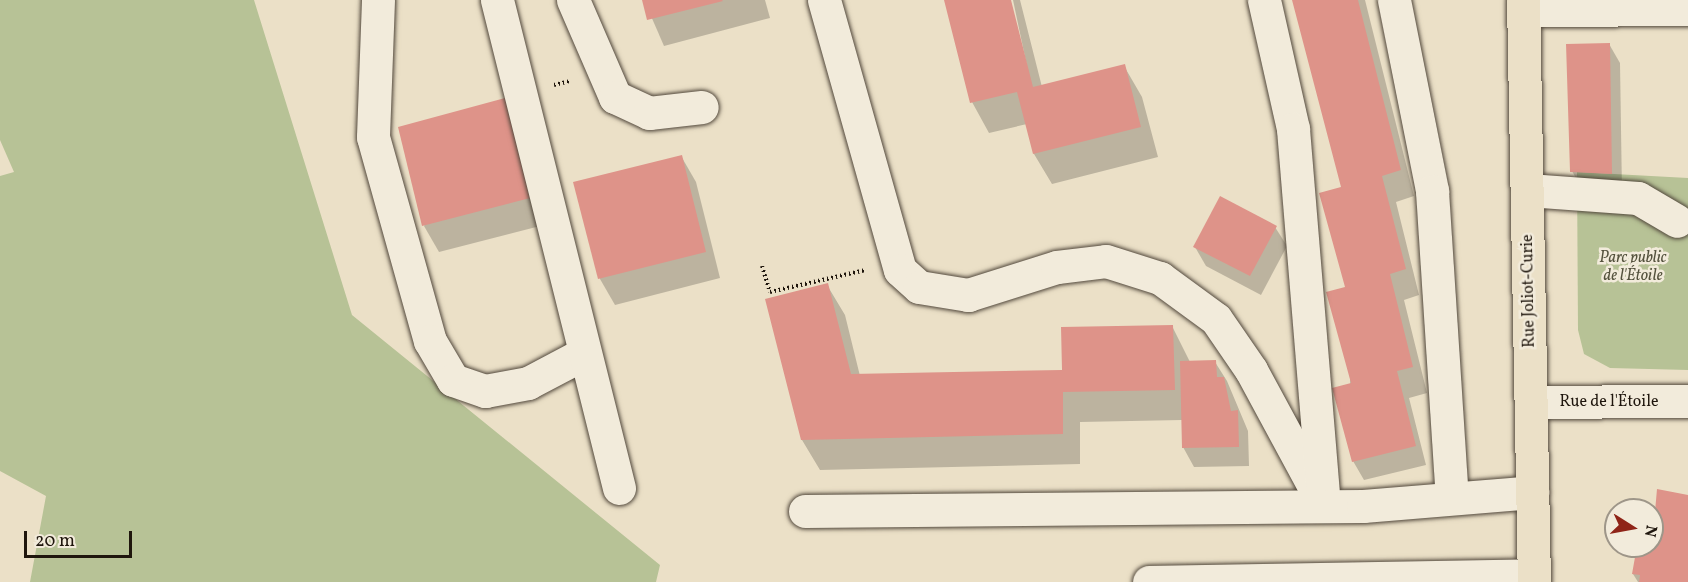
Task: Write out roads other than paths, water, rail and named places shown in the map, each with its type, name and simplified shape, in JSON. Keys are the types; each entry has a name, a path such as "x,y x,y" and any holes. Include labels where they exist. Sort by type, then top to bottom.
{"main road":[{"name":"Rue Joliot-Curie","path":"1523,5 1534,579"}],"street":[{"path":"378,0 373,137 430,342 453,380 485,391 528,382 585,353"},
{"path":"497,0 619,488"},
{"path":"573,0 615,98 649,113 702,107"},
{"path":"824,0 900,270 919,287 968,296 1057,267 1106,261 1160,278 1216,319 1251,370 1324,506"},
{"path":"1264,0 1293,129 1324,506"},
{"path":"1394,0 1432,191 1452,496"},
{"path":"1523,5 1688,9"},
{"path":"1528,190 1638,198 1677,222"},
{"name":"Rue de l'Étoile","path":"1531,402 1688,401"},
{"path":"805,511 1324,506 1532,492"},
{"path":"1149,582 1534,579"}],"park label":[{"name":"Parc public de l'Étoile","path":"1633,267"}]}
